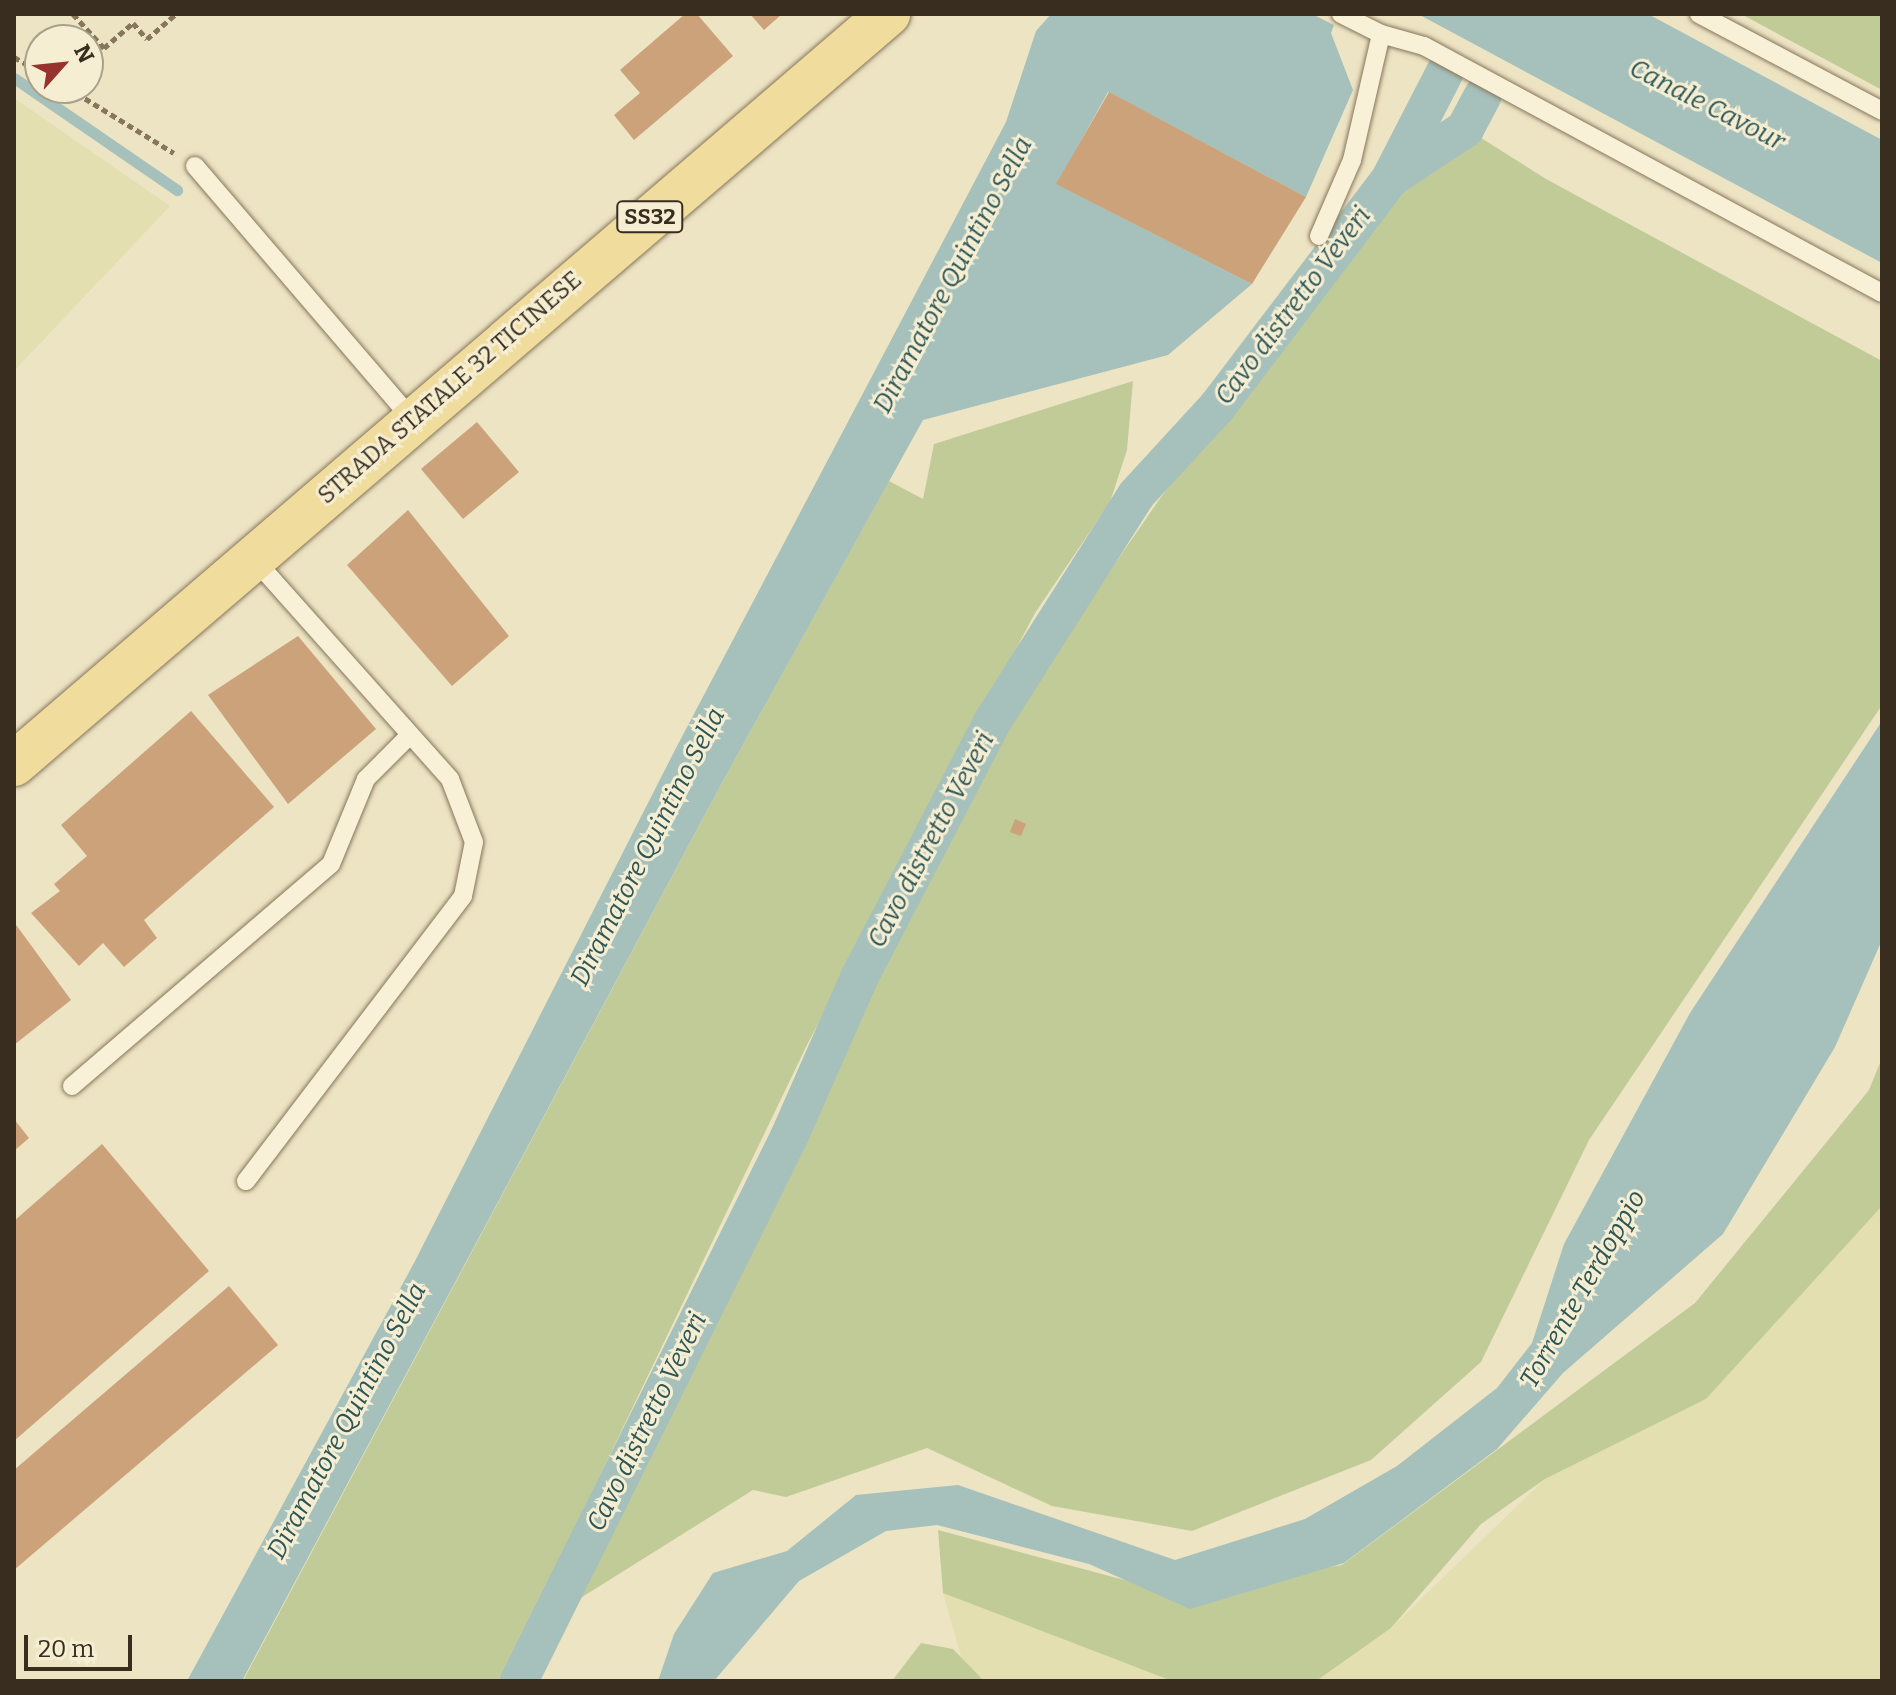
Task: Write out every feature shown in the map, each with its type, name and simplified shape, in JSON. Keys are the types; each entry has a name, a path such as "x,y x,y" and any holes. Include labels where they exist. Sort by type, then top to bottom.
{"main road":[{"name":"STRADA STATALE 32 TICINESE","path":"14,764 888,14"}],"lane":[{"path":"1341,14 1381,34 1424,46 1882,293"},
{"path":"1699,14 1882,111"},
{"path":"1319,236 1352,160 1381,34"},
{"path":"195,166 413,420"},
{"path":"246,1181 463,896 474,842 450,779 253,558"},
{"path":"72,1086 331,864 366,779 410,735"}],"path":[{"path":"73,14 104,48 133,23 147,39 176,14"},
{"path":"94,104 195,166"}],"shaded area":[{"path":"14,98 170,206 14,371"},
{"path":"1882,1206 1882,1681 1283,1681 1391,1628 1545,1479 1706,1399"},
{"path":"943,1593 1172,1681 968,1681"}],"green space":[{"path":"1741,14 1882,14 1882,90"},
{"path":"1478,136 1546,179 1882,361 1882,705 1589,1140 1481,1362 1371,1460 1192,1531 1052,1506 927,1448 786,1497 753,1490 579,1599 897,938 1016,707 1161,497 1403,186"},
{"path":"1133,381 1127,450 1110,502 1035,613 807,1045 501,1681 243,1681 724,779 889,481 923,499 934,444"},
{"path":"1882,1058 1882,1206 1706,1399 1545,1479 1481,1524 1391,1628 1316,1681 1172,1681 943,1593 938,1530 1173,1593 1342,1565 1695,1303 1869,1090"},
{"path":"921,1643 953,1649 984,1681 892,1681"}],"water":[{"name":"Diramatore Quintino Sella","path":"1051,14 1312,14 1334,25 1331,33 1353,90 1306,197 1108,92 1057,184 1252,284 1168,355 923,420 724,779 242,1681 187,1681 414,1263 676,748 1006,122 1036,31"},
{"name":"Canale Cavour","path":"1418,14 1648,14 1882,140 1882,263"},
{"name":"Torrente Terdoppio","path":"1882,721 1882,940 1835,1047 1723,1234 1563,1373 1497,1449 1344,1563 1190,1609 1089,1564 937,1525 886,1531 799,1581 714,1681 658,1681 674,1634 713,1573 787,1551 856,1495 958,1485 1175,1560 1305,1519 1397,1466 1497,1388 1532,1343 1564,1244 1690,1013"}],"building":[{"path":"685,14 697,14 733,56 634,140 614,115 640,93 620,70"},
{"path":"750,14 782,14 764,30"},
{"path":"1109,92 1306,197 1252,284 1056,184"},
{"path":"477,422 519,472 463,519 421,469"},
{"path":"408,510 509,636 452,686 347,565"},
{"path":"298,636 376,729 288,804 208,695"},
{"path":"191,711 274,807 144,920 157,938 124,967 103,943 79,966 31,913 60,891 54,884 87,856 61,825"},
{"path":"1015,819 1026,824 1021,836 1010,832"},
{"path":"14,922 71,1000 14,1045"},
{"path":"14,1119 29,1138 14,1151"},
{"path":"102,1144 209,1271 14,1441 14,1221"},
{"path":"229,1286 278,1345 14,1570 14,1470"}],"waterway":[{"path":"1392,175 1444,74"},
{"path":"14,78 177,190"},
{"name":"Cavo distretto Veveri","path":"519,1681 789,1137 860,976 994,719 1136,495 1217,407 1391,178 1465,129 1483,95"}]}
